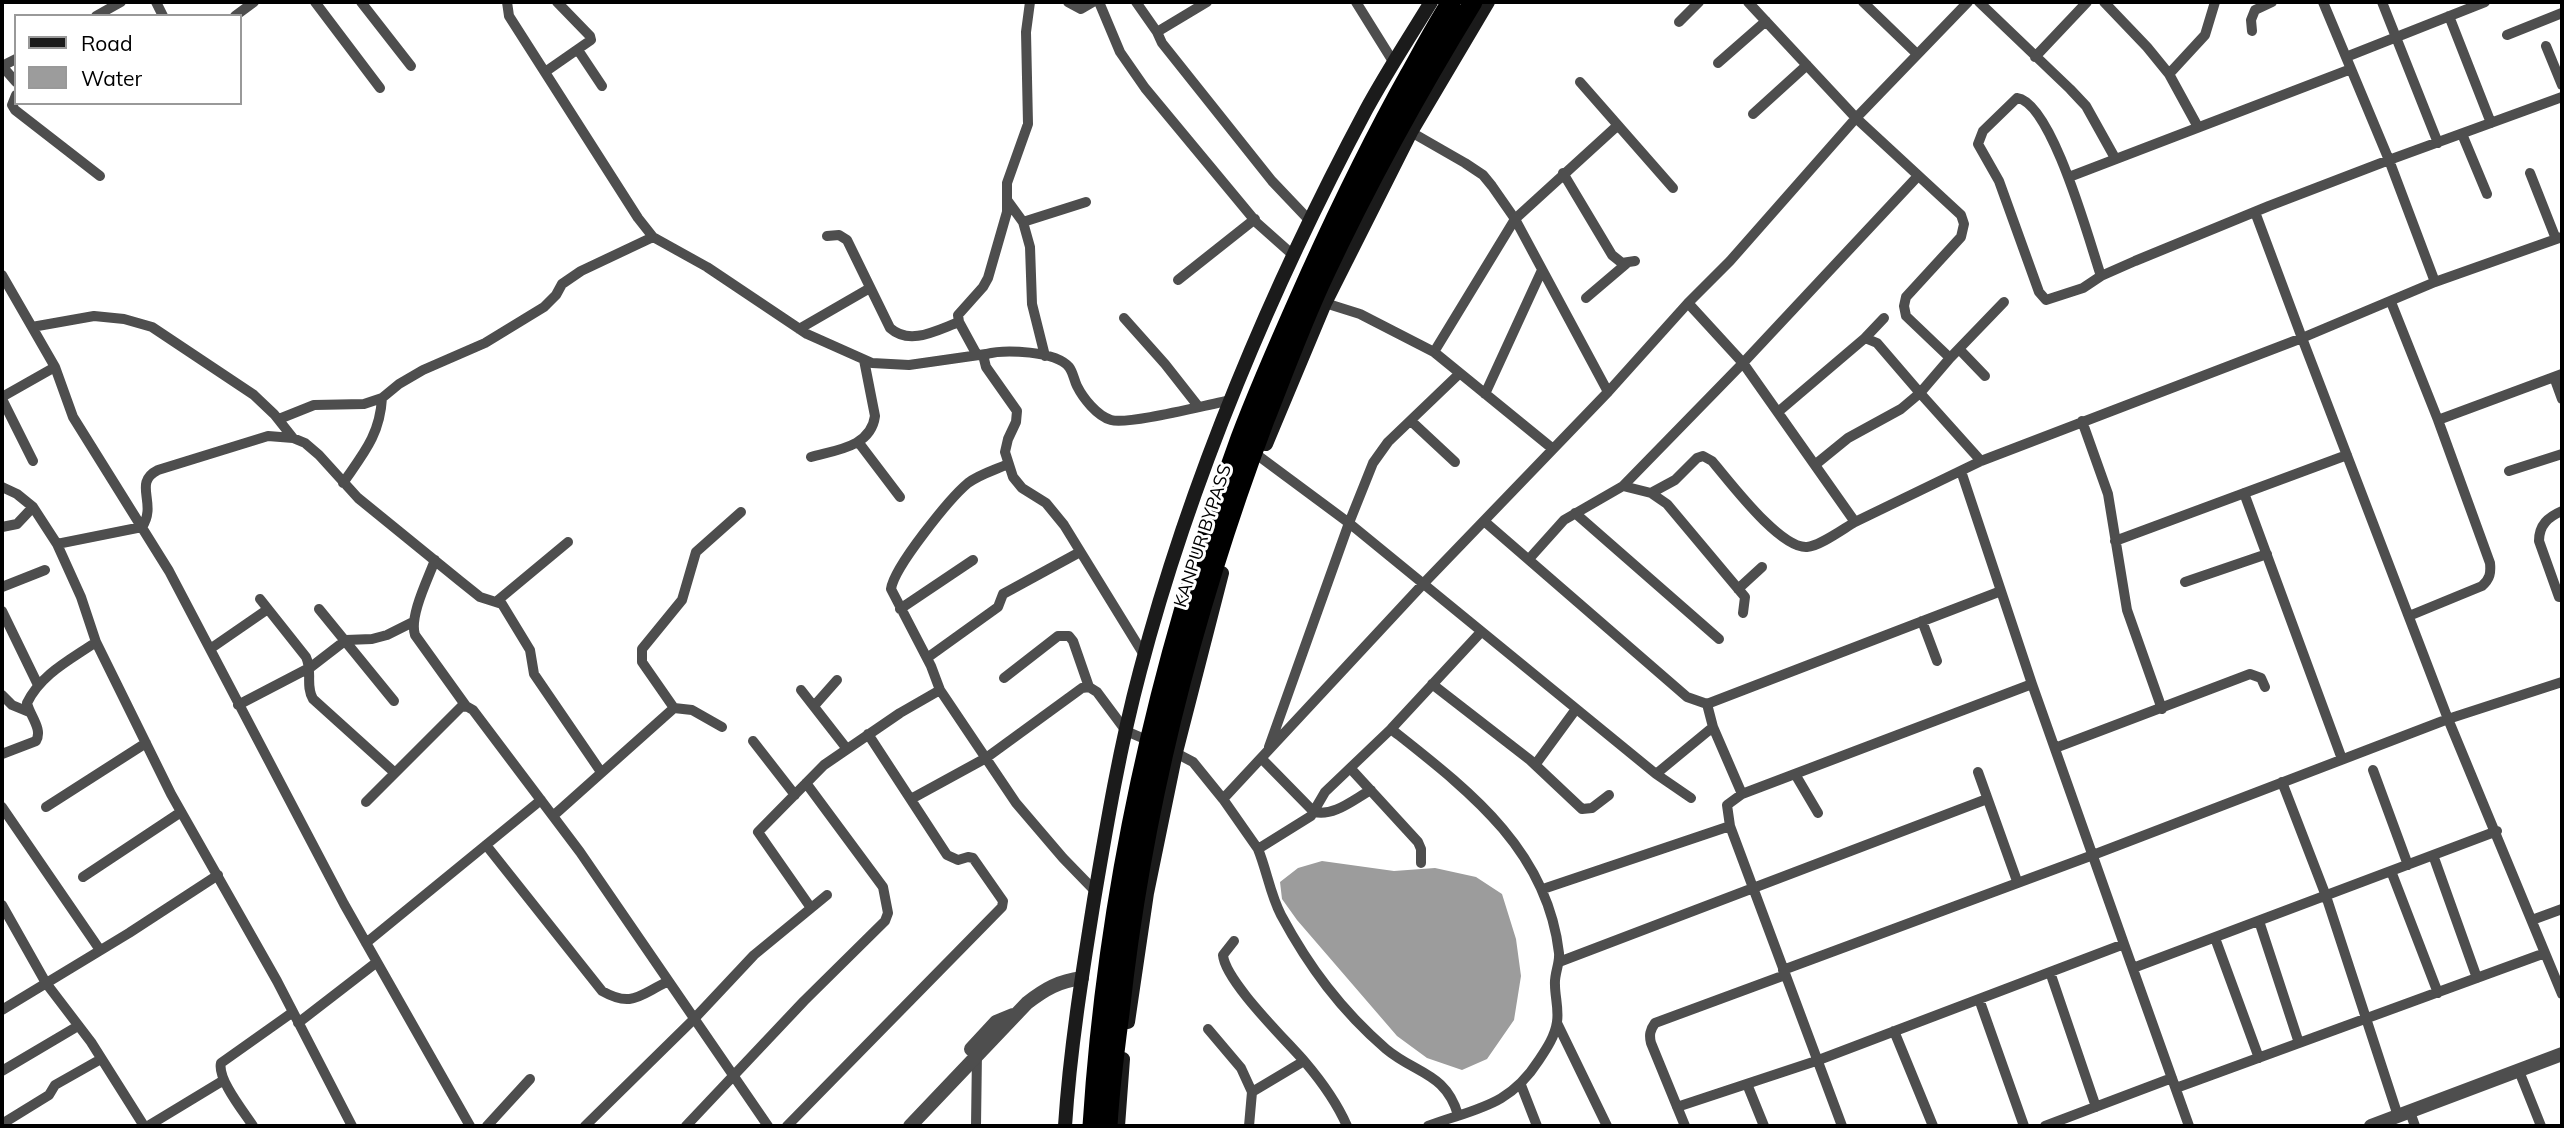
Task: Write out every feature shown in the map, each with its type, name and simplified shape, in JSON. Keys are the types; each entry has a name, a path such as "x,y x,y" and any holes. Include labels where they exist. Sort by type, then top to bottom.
{"highway":[{"name":"KANPUR BYPASS","path":"1092,1126 1111,947 1141,778 1180,623 1213,515 1252,410 1343,200 1451,2"},
{"name":"KANPUR BYPASS","path":"1108,1126 1129,933 1153,802 1184,670 1235,501 1288,360 1324,277 1409,111 1473,2"}],"main road":[{"path":"1065,1126 1068,1071 1110,804 1144,655 1173,560 1232,400 1293,255 1367,108 1431,2"},
{"path":"1118,1126 1123,1054 1147,893 1176,752 1220,579 1260,457 1325,303 1410,132 1488,2"}],"street":[{"path":"238,14 254,2"},
{"path":"315,2 380,88"},
{"path":"361,2 411,66"},
{"path":"507,2 509,16 653,237 707,267 799,329 872,363 909,365 982,354 1026,353 1045,356 1068,365 1086,400 1111,420 1120,421 1232,400"},
{"path":"545,72 588,44 590,36 557,2"},
{"path":"1030,2 1026,32 1028,124 1009,175 1007,212 988,278 984,287 958,315 982,354 986,367 1017,411 1016,422 1005,452 1013,477 1022,488 1046,503 1064,525 1144,655"},
{"path":"1068,2 1081,9 1093,2"},
{"path":"1100,2 1120,52 1145,88 1255,219 1293,255"},
{"path":"1136,2 1168,51 1272,181 1310,220"},
{"path":"1157,32 1207,2"},
{"path":"1356,2 1394,63"},
{"path":"1679,22 1699,2"},
{"path":"1748,2 1856,118 1961,215 1964,224 1961,237 1906,297 1904,306 1906,316 1950,358"},
{"path":"1863,2 1917,54"},
{"path":"1223,799 1424,583 1608,392 1688,303 1730,261 1856,118 1968,2"},
{"path":"1979,2 2086,106 2115,158"},
{"path":"2035,57 2087,2"},
{"path":"2104,2 2140,38 2169,74 2198,127"},
{"path":"2169,74 2205,35 2216,2"},
{"path":"2252,32 2251,20 2255,10 2272,2"},
{"path":"2323,2 2389,160 2435,282"},
{"path":"2382,2 2438,143"},
{"path":"2346,57 2485,2"},
{"path":"99,14 116,3"},
{"path":"2507,35 2562,13"},
{"path":"2449,16 2491,123"},
{"path":"1718,63 1766,21"},
{"path":"2546,46 2562,85"},
{"path":"578,50 602,86"},
{"path":"1753,114 1807,65"},
{"path":"2,66 14,80"},
{"path":"2069,177 2351,69"},
{"path":"1580,82 1673,188"},
{"path":"2101,276 2069,177 2043,122 2021,98 2017,98 1978,138 1981,150 1999,181 2034,280 2043,298 2051,300 2083,288 2101,276 2255,212 2562,97"},
{"path":"14,100 12,105 15,110 100,176"},
{"path":"1434,352 1515,219 1617,126"},
{"path":"1410,132 1483,176 1515,219 1608,392"},
{"path":"2462,134 2487,194"},
{"path":"1563,173 1612,255 1618,261 1630,262 1586,298"},
{"path":"1651,493 1675,480 1697,458 1703,456 1712,461 1781,537 1797,546 1811,546 1980,461 2302,338 2435,282 2559,238 2530,173"},
{"path":"1529,559 1553,531 1575,513 1623,486 1743,363 1918,176"},
{"path":"1007,200 1023,222 1030,247 1032,304 1045,356"},
{"path":"1023,222 1086,202"},
{"path":"2255,212 2448,719 2497,831 2562,994"},
{"path":"1178,280 1255,219"},
{"path":"827,236 839,235 847,240 890,328 896,334 915,337 960,322"},
{"path":"279,419 314,405 364,404 382,398 423,370 485,343 544,307 562,284 581,271 653,237"},
{"path":"1485,394 1542,270"},
{"path":"2,275 55,367 73,417 169,571 366,943 470,1126"},
{"path":"799,329 870,288"},
{"path":"1816,464 1848,438 1901,409 1920,393 2004,302"},
{"path":"2391,302 2438,420 2491,572 2482,586 2409,616"},
{"path":"1325,303 1360,314 1434,352 1553,449"},
{"path":"1688,303 1743,363 1855,522"},
{"path":"32,327 94,316 124,319 152,327 254,395 279,419 293,438"},
{"path":"1124,318 1198,406"},
{"path":"1778,412 1865,338 1884,318"},
{"path":"1865,338 1877,343 1980,461"},
{"path":"1959,349 1985,376"},
{"path":"811,457 859,443 874,424 875,416 864,359"},
{"path":"33,461 2,398 55,367"},
{"path":"1264,755 1373,463 1388,442 1460,373"},
{"path":"2438,420 2558,376 2562,399"},
{"path":"344,483 376,434 381,418 382,398"},
{"path":"1411,421 1455,462"},
{"path":"2082,421 2108,494 2127,610 2162,709"},
{"path":"57,544 142,527 150,508 145,487 150,474 268,436 293,438 305,443 358,498 480,597 497,601 506,610 530,650 534,674 601,772"},
{"path":"859,443 900,498"},
{"path":"2509,471 2562,454"},
{"path":"2115,541 2347,455"},
{"path":"1260,457 1349,523 1576,709 1690,798"},
{"path":"1008,464 968,483 916,545 892,581 891,589 927,658 940,690 1016,803 1096,892"},
{"path":"1961,471 2032,684 2189,1126"},
{"path":"1623,486 1651,493 1667,504 1745,597 1743,613"},
{"path":"2,487 17,494 33,507 57,544 81,597 96,642 146,743 352,1126"},
{"path":"2244,493 2342,759"},
{"path":"2,527 17,524 33,507"},
{"path":"2561,600 2539,541 2539,533 2546,521 2562,511"},
{"path":"674,708 642,662 642,649 682,600 696,552 701,545 741,512"},
{"path":"1575,513 1720,639"},
{"path":"1484,521 1687,697 1707,704 2001,591"},
{"path":"497,601 568,542"},
{"path":"927,658 998,607 1003,594 1080,552"},
{"path":"2185,582 2267,554"},
{"path":"435,560 413,622 415,635 466,706 473,710 553,816 768,1126"},
{"path":"900,609 972,560"},
{"path":"1738,589 1762,567"},
{"path":"2,587 45,570"},
{"path":"260,599 304,653 311,667 308,685 313,699 395,774"},
{"path":"209,649 268,609"},
{"path":"319,609 394,701"},
{"path":"3,618 38,685"},
{"path":"1922,621 1937,661"},
{"path":"238,705 311,667 346,640 372,639 387,635 413,622"},
{"path":"1258,849 1308,819 1325,792 1391,729 1481,632"},
{"path":"1004,678 1058,636 1069,636 1089,687 1097,692 1126,731 1193,762 1223,799 1258,849 1281,914 1321,978 1347,1012 1390,1051 1443,1084 1454,1099 1458,1115"},
{"path":"2,754 36,741 39,736 38,729 27,703 46,676 96,642"},
{"path":"2055,748 2250,674 2261,678 2265,687"},
{"path":"814,706 838,680"},
{"path":"1685,1126 1651,1043 1649,1035 1656,1023 2017,881 2093,855 2448,719 2562,682"},
{"path":"1433,684 1535,765 1582,809 1592,808 1609,795"},
{"path":"1842,1126 1730,827 1727,805 1742,794 2032,684"},
{"path":"911,799 986,758 1082,688 1089,687"},
{"path":"801,690 847,748"},
{"path":"811,908 758,832 824,765 900,713 940,690"},
{"path":"2,695 12,705 29,712"},
{"path":"1707,704 1713,727 1742,794"},
{"path":"366,802 461,707 466,706"},
{"path":"553,816 674,708 692,710 722,727"},
{"path":"1535,765 1576,709"},
{"path":"1657,774 1713,727"},
{"path":"1391,729 1476,800 1524,855 1543,889 1559,961 1555,982 1557,1023 1553,1038 1521,1085 1497,1103 1428,1126"},
{"path":"787,1126 1002,907 1002,897 978,863 968,857 958,860 947,855 868,734"},
{"path":"753,741 795,795"},
{"path":"46,807 146,743"},
{"path":"1264,755 1314,812 1332,812 1371,790"},
{"path":"1351,769 1418,842 1421,849 1420,863"},
{"path":"2373,770 2408,864"},
{"path":"1978,772 2017,881"},
{"path":"1795,774 1818,813"},
{"path":"2282,782 2326,895 2367,1018 2404,1114 2415,1126"},
{"path":"687,1126 804,1001 885,921 888,913 883,887 806,783"},
{"path":"1559,961 1987,799"},
{"path":"366,943 541,800"},
{"path":"2,807 100,950"},
{"path":"82,877 181,812"},
{"path":"1543,889 1730,827"},
{"path":"2133,968 2497,831"},
{"path":"486,845 602,991 626,1002 667,982"},
{"path":"2433,855 2477,978"},
{"path":"2391,871 2438,993"},
{"path":"3,1008 218,875"},
{"path":"585,1126 694,1020 754,955 827,895"},
{"path":"2,905 46,983 146,1126 224,1080"},
{"path":"2532,920 2562,909"},
{"path":"2259,921 2299,1043"},
{"path":"2215,937 2259,1058"},
{"path":"1234,941 1223,955 1225,965 1251,1002 1304,1060 1332,1098 1347,1126"},
{"path":"1677,1107 1816,1061 2124,943"},
{"path":"2045,1126 2096,1107 2259,1058 2546,953"},
{"path":"253,1126 224,1080 220,1070 221,1063 296,1018 377,962"},
{"path":"2050,972 2096,1107"},
{"path":"910,1126 976,1050 996,1022 1013,1016 1047,988 1064,980 1082,978"},
{"path":"1979,999 2024,1126"},
{"path":"1557,1023 1607,1126"},
{"path":"2,1071 78,1026"},
{"path":"1208,1029 1241,1069 1252,1092 1249,1126"},
{"path":"1894,1031 1933,1126"},
{"path":"898,1126 976,1050"},
{"path":"976,1050 976,1126"},
{"path":"2371,1126 2562,1054"},
{"path":"2,1124 49,1095 55,1085 100,1059"},
{"path":"1252,1092 1304,1060"},
{"path":"2519,1070 2541,1126"},
{"path":"487,1126 530,1079"},
{"path":"1747,1084 1763,1126"},
{"path":"1521,1085 1537,1126"}],"water":[{"path":"1322,861 1394,871 1435,868 1476,877 1502,894 1516,939 1521,976 1514,1020 1487,1059 1462,1070 1427,1058 1397,1036 1297,920 1282,899 1280,882 1298,868"}]}
